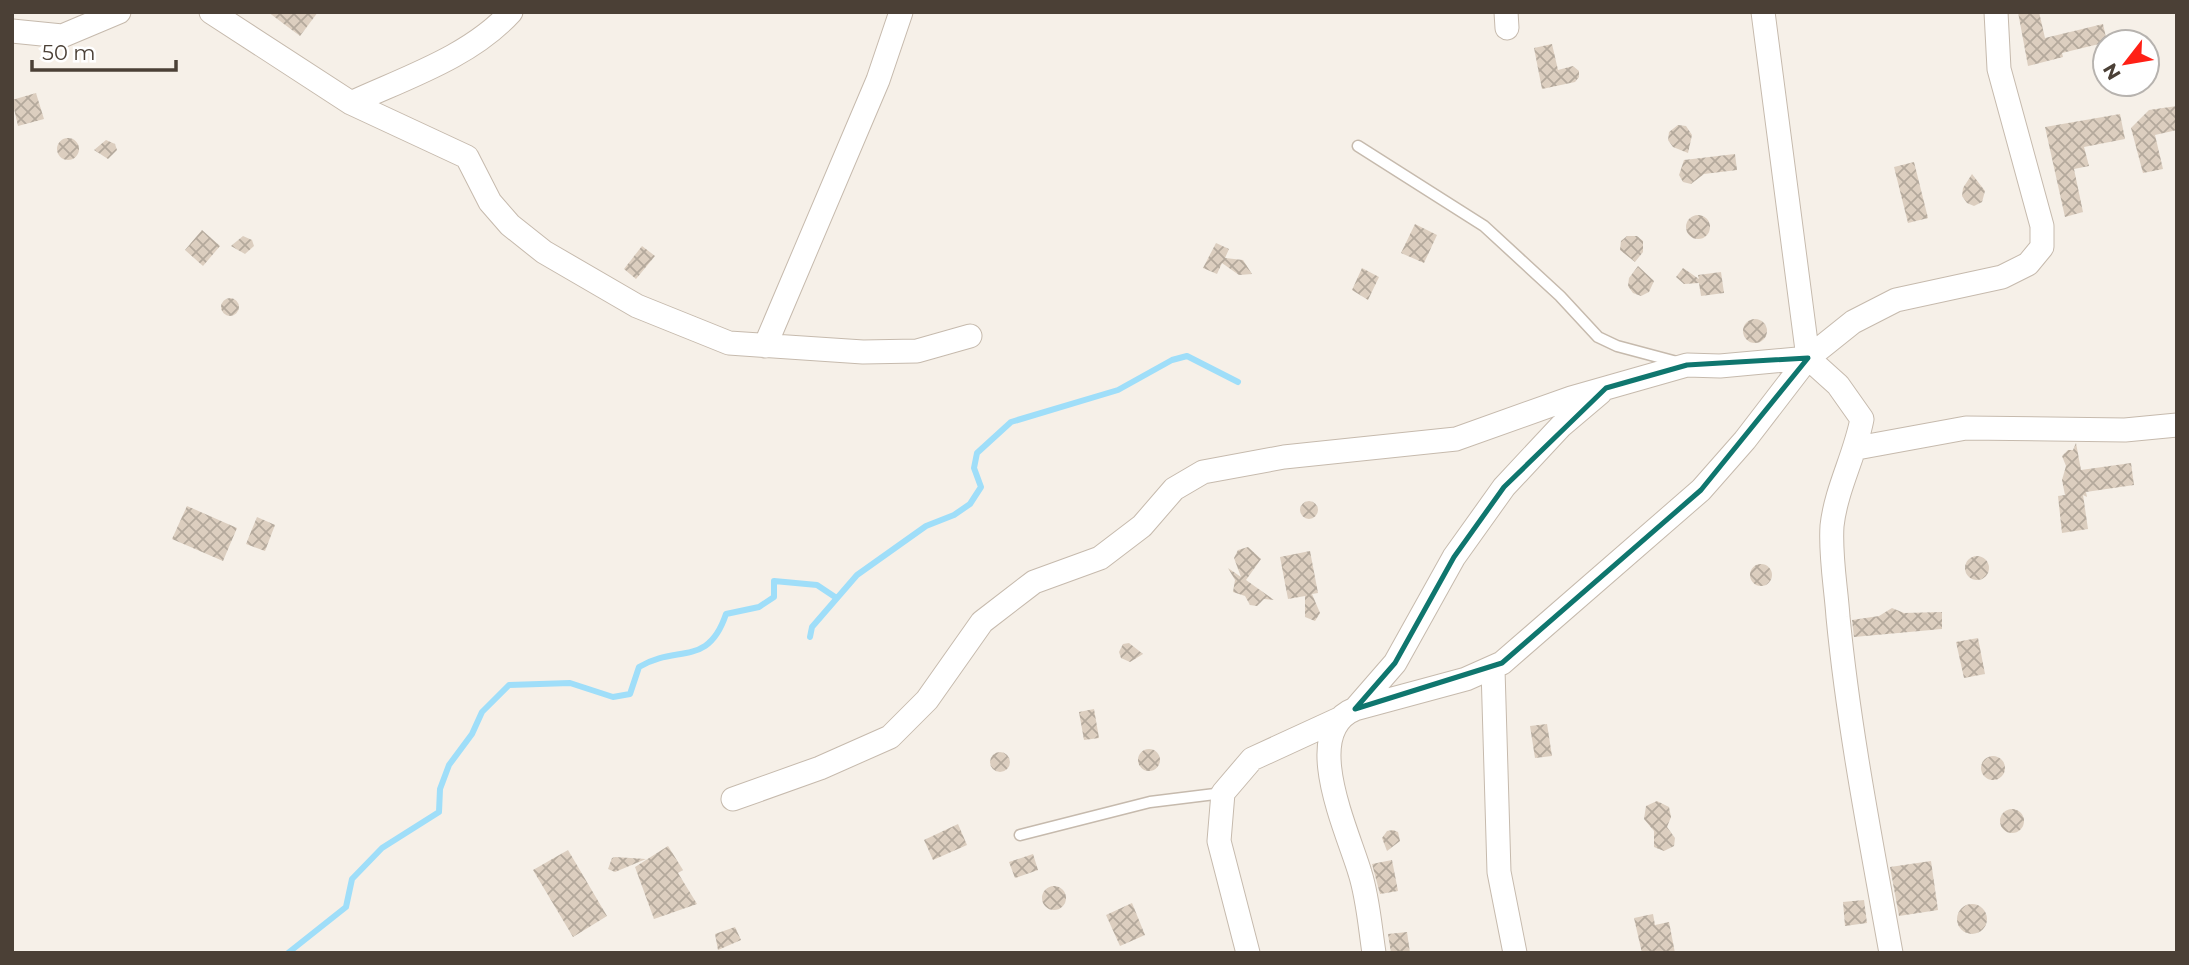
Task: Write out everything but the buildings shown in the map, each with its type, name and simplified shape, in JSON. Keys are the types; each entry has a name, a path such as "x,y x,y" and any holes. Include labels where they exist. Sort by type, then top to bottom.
{"street":[{"path":"12,31 62,36 118,12"},
{"path":"211,12 351,103 467,157 490,202 510,225 544,252 637,306 729,343 863,352 917,351 970,336"},
{"path":"351,103 459,53 500,24 511,12"},
{"path":"765,346 878,80 901,12"},
{"path":"1763,12 1808,358 1838,385 1862,419 1857,448 1840,489 1832,527 1835,584 1848,707 1891,953"},
{"path":"1248,953 1219,841 1223,793 1252,759 1347,714 1493,668 1527,643 1701,490 1745,440 1808,358 1853,322 1896,300 2003,276 2028,264 2042,247 2042,226 1999,69 1996,12"},
{"path":"733,799 820,768 890,737 927,700 982,622 1034,582 1100,558 1142,526 1174,489 1203,472 1284,457 1456,439 1606,388 1687,365 1720,366 1808,358"},
{"path":"1374,953 1361,874 1333,789 1329,750 1347,714 1395,663 1454,557 1504,487 1561,426 1606,388"},
{"path":"1857,448 1966,428 2125,430 2177,425"},
{"path":"1493,668 1499,872 1516,953"}],"lane":[{"path":"1358,146 1484,226 1560,296 1598,337 1617,346 1687,365"},
{"path":"1020,835 1150,802 1223,793"}],"highlighted area":[{"path":"1808,358 1701,490 1502,663 1355,709 1395,663 1454,557 1504,487 1606,388 1687,365"}],"waterway":[{"path":"810,637 812,627 857,575 926,526 954,515 970,504 981,487 974,468 977,453 1011,422 1118,390 1172,360 1187,356 1238,382"},
{"path":"288,953 346,907 352,879 382,848 439,812 440,789 449,765 472,734 482,712 509,685 570,683 613,697 630,694 639,667 653,660 701,648 719,631 726,614 759,607 774,597 774,581 817,585 835,597"}]}
